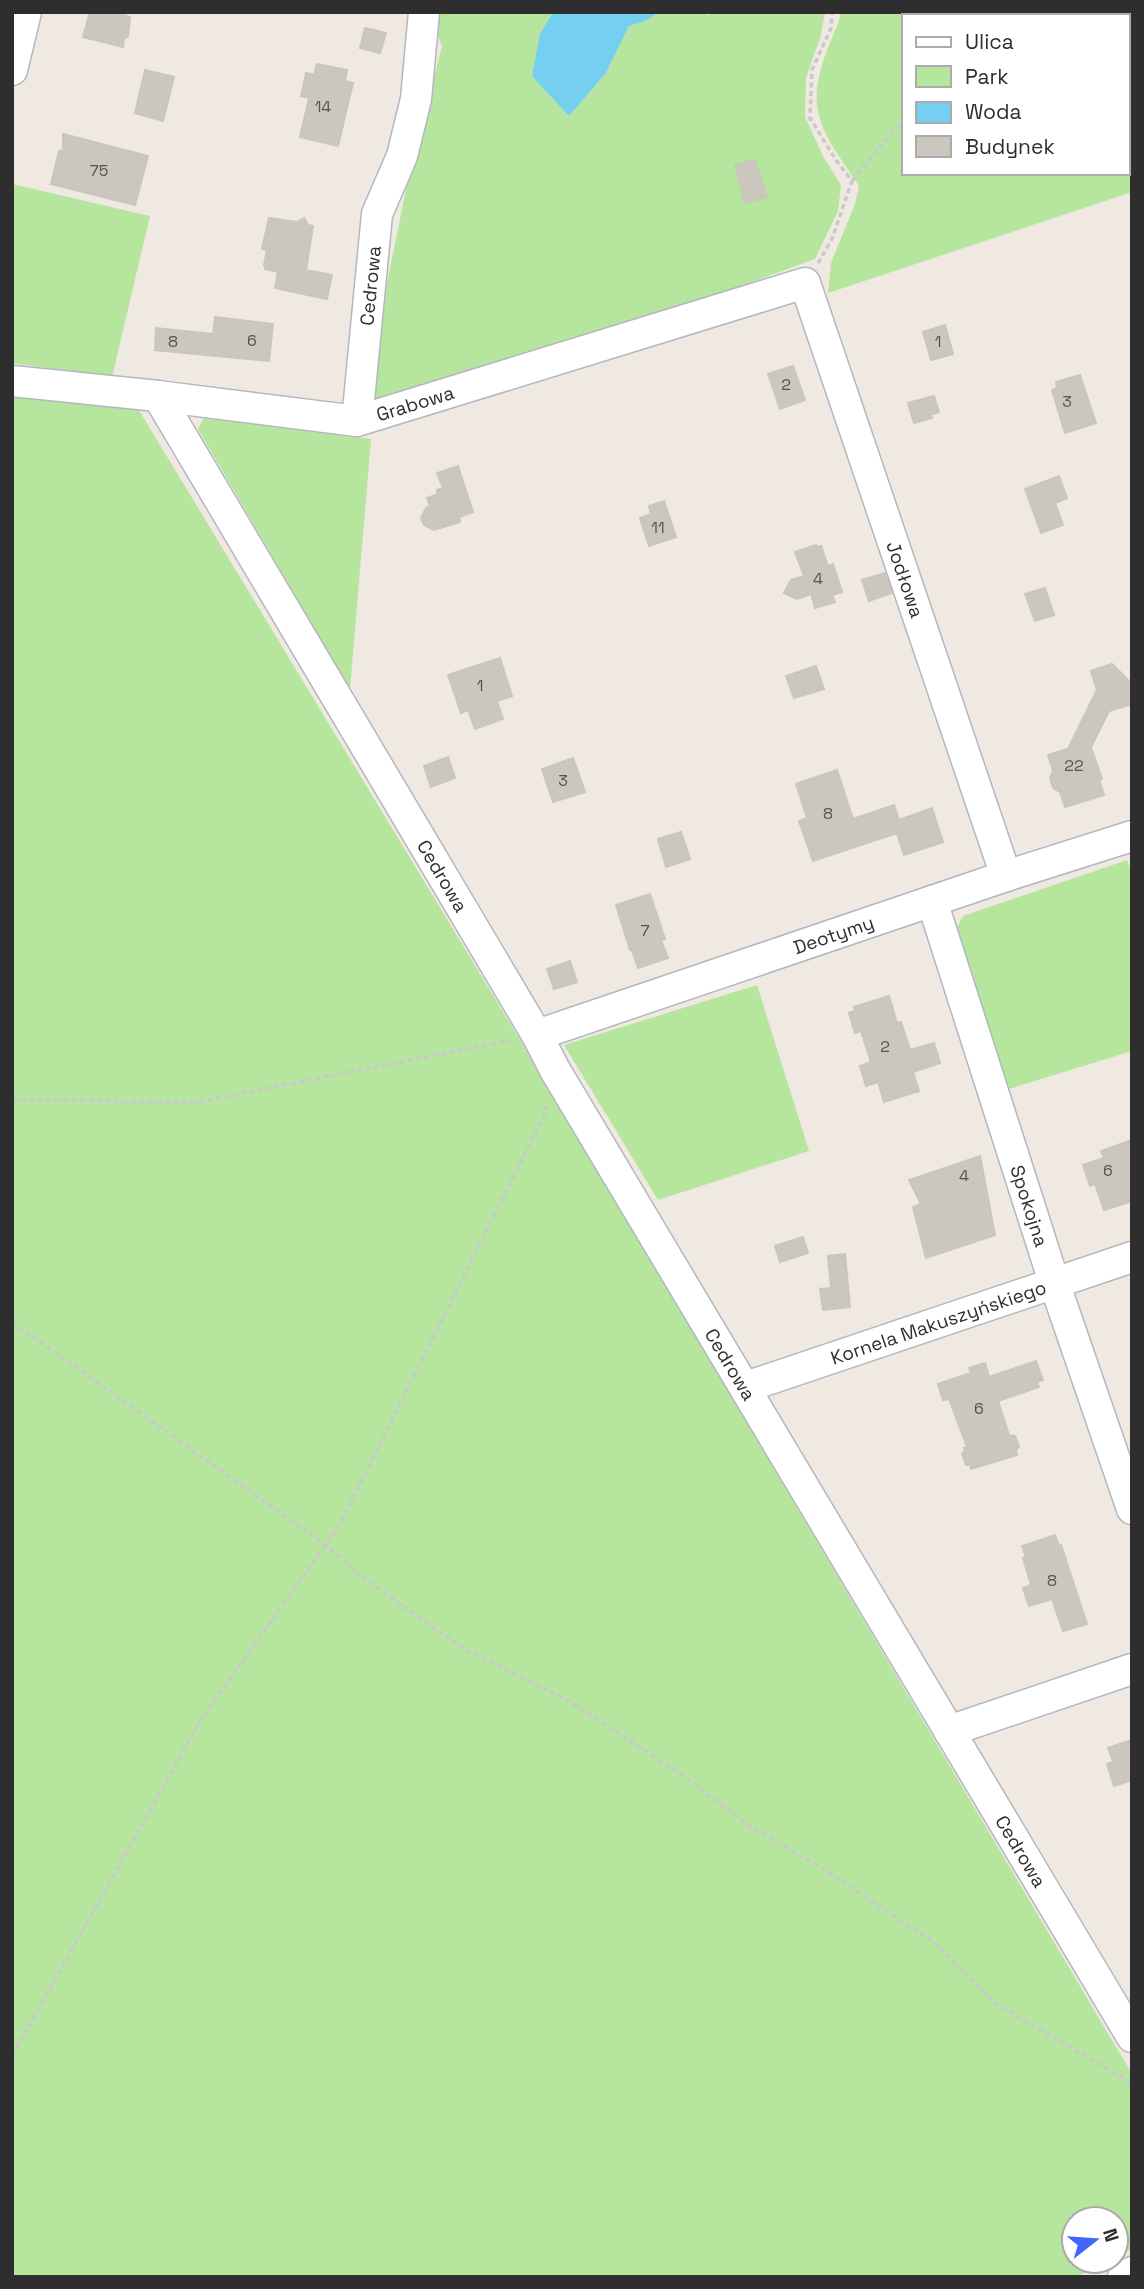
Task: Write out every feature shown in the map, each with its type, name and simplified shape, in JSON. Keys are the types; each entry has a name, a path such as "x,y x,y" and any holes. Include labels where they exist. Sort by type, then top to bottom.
{"street":[{"path":"12,70 26,12"},
{"name":"Cedrowa","path":"357,421 377,214 402,156 416,99 424,12"},
{"name":"Grabowa","path":"12,381 357,421 805,283"},
{"name":"Jodłowa","path":"805,283 1006,876"},
{"name":"Cedrowa","path":"158,396 537,1035 555,1070 1132,2037"},
{"name":"Deotymy","path":"537,1035 1132,836"},
{"name":"Spokojna","path":"932,901 1055,1282 1132,1509"},
{"name":"Kornela Makuszyńskiego","path":"746,1387 1132,1257"},
{"path":"949,1731 1132,1669"},
{"path":"1123,2277 1132,2272"}],"path":[{"path":"832,12 831,28 812,70 810,118 852,181"},
{"path":"805,283 832,239 852,181 891,133 902,125"},
{"path":"12,1100 198,1102 537,1035"},
{"path":"12,2056 202,1718 339,1526 544,1115 555,1070"},
{"path":"12,1322 326,1545 358,1574 464,1649 569,1701 688,1779 748,1825 825,1870 932,1941 996,2004 1132,2083"}],"green space":[{"path":"674,11 709,15 712,12 825,12 821,35 806,78 805,117 824,158 841,185 838,211 815,259 653,318 376,405 376,337 407,185 442,46 431,20 432,12 553,12 540,34 568,116 606,73 629,26 656,14"},
{"path":"841,12 1132,12 1132,192 828,293 831,263 855,204 859,186 828,138 818,109 819,74"},
{"path":"12,184 150,216 112,377 12,363"},
{"path":"12,392 137,407 525,1048 1132,2074 1132,2249 1130,2250 1130,2205 1060,2205 1060,2275 1080,2275 1076,2277 16,2277 12,2269"},
{"path":"205,416 371,439 350,689 198,429"},
{"path":"1127,860 1132,874 1132,1051 1009,1089 956,929 963,916"},
{"path":"757,985 809,1151 658,1200 564,1045"}],"water":[{"path":"553,12 659,12 645,21 629,26 606,73 569,116 532,76 540,34"}],"building":[{"path":"90,12 114,12 130,17 128,36 124,39 123,47 83,37"},
{"path":"365,28 386,33 380,53 360,48"},
{"path":"317,64 347,70 345,81 353,83 338,146 300,137 309,98 301,96 306,73 314,75"},
{"path":"145,70 174,77 163,121 135,113"},
{"path":"63,134 148,156 135,205 51,184 59,151 63,150"},
{"path":"755,160 767,197 745,203 735,165"},
{"path":"269,218 297,222 304,218 308,225 313,226 306,270 332,275 327,299 275,288 278,272 265,269 267,250 262,249"},
{"path":"215,317 273,324 269,361 155,350 156,328 213,334"},
{"path":"945,325 953,354 931,360 923,332"},
{"path":"793,366 805,400 780,409 768,374"},
{"path":"1080,375 1096,423 1065,433 1052,390 1057,388 1056,382"},
{"path":"934,396 939,412 930,415 932,418 914,423 908,403"},
{"path":"458,466 473,512 459,517 460,522 434,530 424,525 421,518 430,506 427,498 438,494 437,490 443,488 437,473"},
{"path":"1059,476 1067,498 1055,503 1063,525 1041,533 1025,489"},
{"path":"664,501 676,537 649,546 640,518 651,514 649,506"},
{"path":"821,546 828,566 833,564 842,592 832,595 835,602 815,608 811,594 797,599 784,593 791,580 804,576 795,552"},
{"path":"885,573 892,593 869,601 862,580"},
{"path":"1045,588 1054,615 1035,621 1025,594"},
{"path":"500,658 512,696 497,701 503,719 475,729 468,710 461,713 448,675"},
{"path":"1112,664 1132,684 1132,704 1109,711 1091,747 1102,779 1099,780 1104,795 1065,807 1060,792 1053,788 1050,778 1053,771 1048,755 1068,749 1097,690 1091,671"},
{"path":"816,666 824,689 794,698 786,676"},
{"path":"448,757 455,778 431,787 424,766"},
{"path":"573,758 585,792 553,802 542,769"},
{"path":"837,770 853,819 894,805 899,820 932,808 943,842 904,855 897,833 813,861 799,821 807,818 796,784"},
{"path":"681,832 690,859 666,867 658,839"},
{"path":"650,894 665,939 661,940 668,958 638,968 616,905"},
{"path":"570,961 577,982 554,989 547,969"},
{"path":"889,996 897,1023 901,1022 910,1050 934,1043 940,1063 913,1072 919,1091 884,1102 878,1082 866,1086 860,1066 871,1062 861,1031 855,1033 849,1013 855,1011 854,1007"},
{"path":"1132,1140 1132,1201 1104,1210 1095,1184 1090,1186 1083,1165 1104,1158 1101,1151"},
{"path":"980,1156 995,1235 926,1258 913,1207 921,1204 909,1180"},
{"path":"803,1237 808,1253 780,1262 775,1246"},
{"path":"845,1254 850,1307 823,1310 820,1289 831,1288 828,1256"},
{"path":"1036,1361 1043,1380 1037,1382 1039,1387 998,1401 1009,1435 1015,1436 1019,1447 1016,1450 1017,1455 971,1469 970,1465 966,1465 962,1454 967,1447 949,1399 943,1400 938,1384 971,1373 969,1368 985,1363 989,1377"},
{"path":"1055,1535 1059,1546 1061,1545 1087,1624 1063,1631 1052,1599 1029,1606 1023,1588 1031,1585 1022,1546"},
{"path":"1132,1740 1132,1780 1114,1786 1107,1764 1113,1762 1108,1748"}]}
